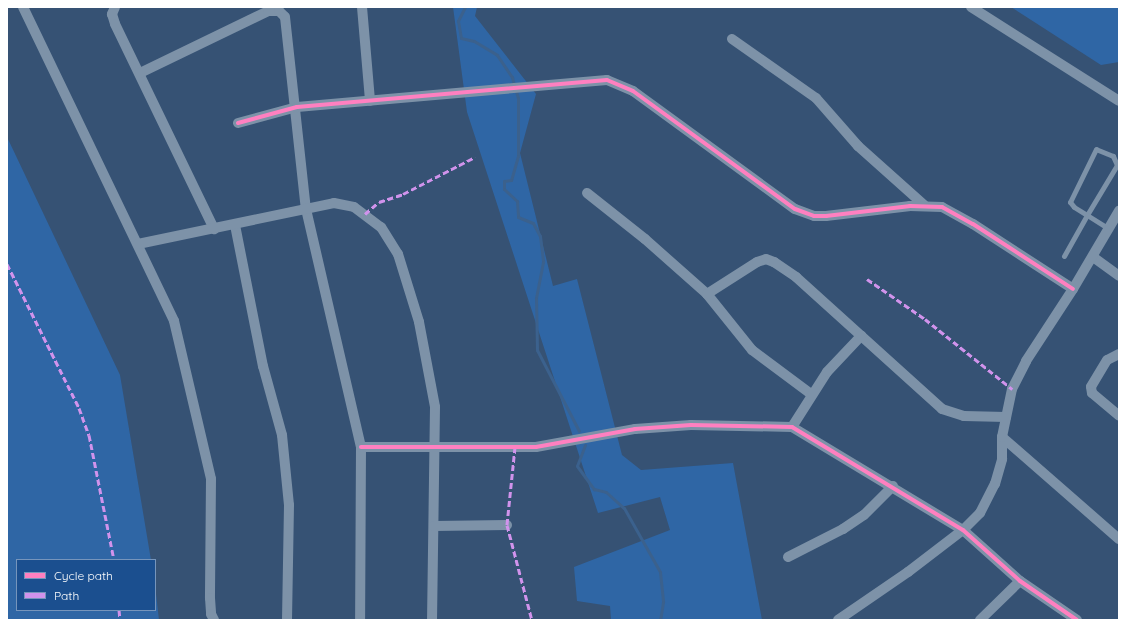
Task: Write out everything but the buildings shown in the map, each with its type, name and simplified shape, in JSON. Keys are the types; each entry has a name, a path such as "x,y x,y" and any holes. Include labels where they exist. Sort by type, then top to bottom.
{"street":[{"path":"24,7 174,321 212,479 210,598 211,614 214,620"},
{"path":"115,7 112,14 115,24 140,73 214,229"},
{"path":"362,7 370,101"},
{"path":"971,7 1119,100"},
{"path":"140,73 268,11 279,11 287,22 297,107 306,209 361,447 360,620"},
{"path":"732,39 816,98 837,119 858,146 924,205"},
{"path":"238,122 297,107 524,87 596,79 622,85 795,209 814,216 924,205 942,207 958,214 1073,289"},
{"path":"587,194 645,239 707,294 752,350 811,394"},
{"path":"138,244 235,226 334,203 354,207 381,227 392,242 419,322 435,407 432,620"},
{"path":"838,620 963,530 980,513 995,484 1002,459 1002,437 1012,389 1026,361 1073,289 1110,229 1119,211"},
{"path":"235,226 263,366 282,435 289,505 287,620"},
{"path":"1092,257 1119,276"},
{"path":"707,294 757,262 766,260 783,267 796,277 942,409 964,416 1006,417"},
{"path":"792,427 811,394 838,358 861,336"},
{"path":"1119,354 1107,360 1091,387 1092,393 1119,416"},
{"path":"361,447 435,445 536,447 636,429 683,425 792,427 893,486 963,530 1020,581 1078,620"},
{"path":"1002,437 1119,539"},
{"path":"788,558 843,530 864,515 893,486"},
{"path":"434,526 507,525"},
{"path":"980,620 1020,581"}],"lane":[{"path":"1064,256 1087,216 1117,166 1113,156 1099,149 1094,150 1070,200 1071,205 1087,216 1110,229"}],"shaded area":[{"path":"453,7 477,7 475,16 536,94 520,153 553,286 577,279 622,455 641,470 733,463 762,620 611,620 610,606 577,601 574,567 670,530 660,497 598,513 467,112"},
{"path":"1011,7 1119,7 1119,62 1101,65"},
{"path":"7,137 120,375 151,559 16,559 16,611 156,611 156,594 159,620 7,620"}],"waterway":[{"path":"465,7 458,21 461,38 474,41 497,55 512,77 514,85"},
{"path":"516,91 518,98 518,156 511,180 504,181 504,189 517,201 518,217 533,223 540,236 543,262 536,298 537,350 579,431"},
{"path":"585,445 577,466 594,489 606,492 624,508 660,572 663,602 660,620"}],"marked path":[{"path":"365,214 379,202 403,194 475,157"},
{"path":"7,264 79,408 89,435 114,559"},
{"path":"867,279 925,319 1012,389"},
{"path":"515,447 507,525 532,620"},
{"path":"119,611 120,620"}],"cycle path":[{"path":"238,123 297,107 607,80 633,91 795,209 814,216 826,216 910,206 942,207 973,224 1073,289"},
{"path":"361,447 536,447 635,429 691,425 792,427 963,530 1020,581 1077,620"}]}
